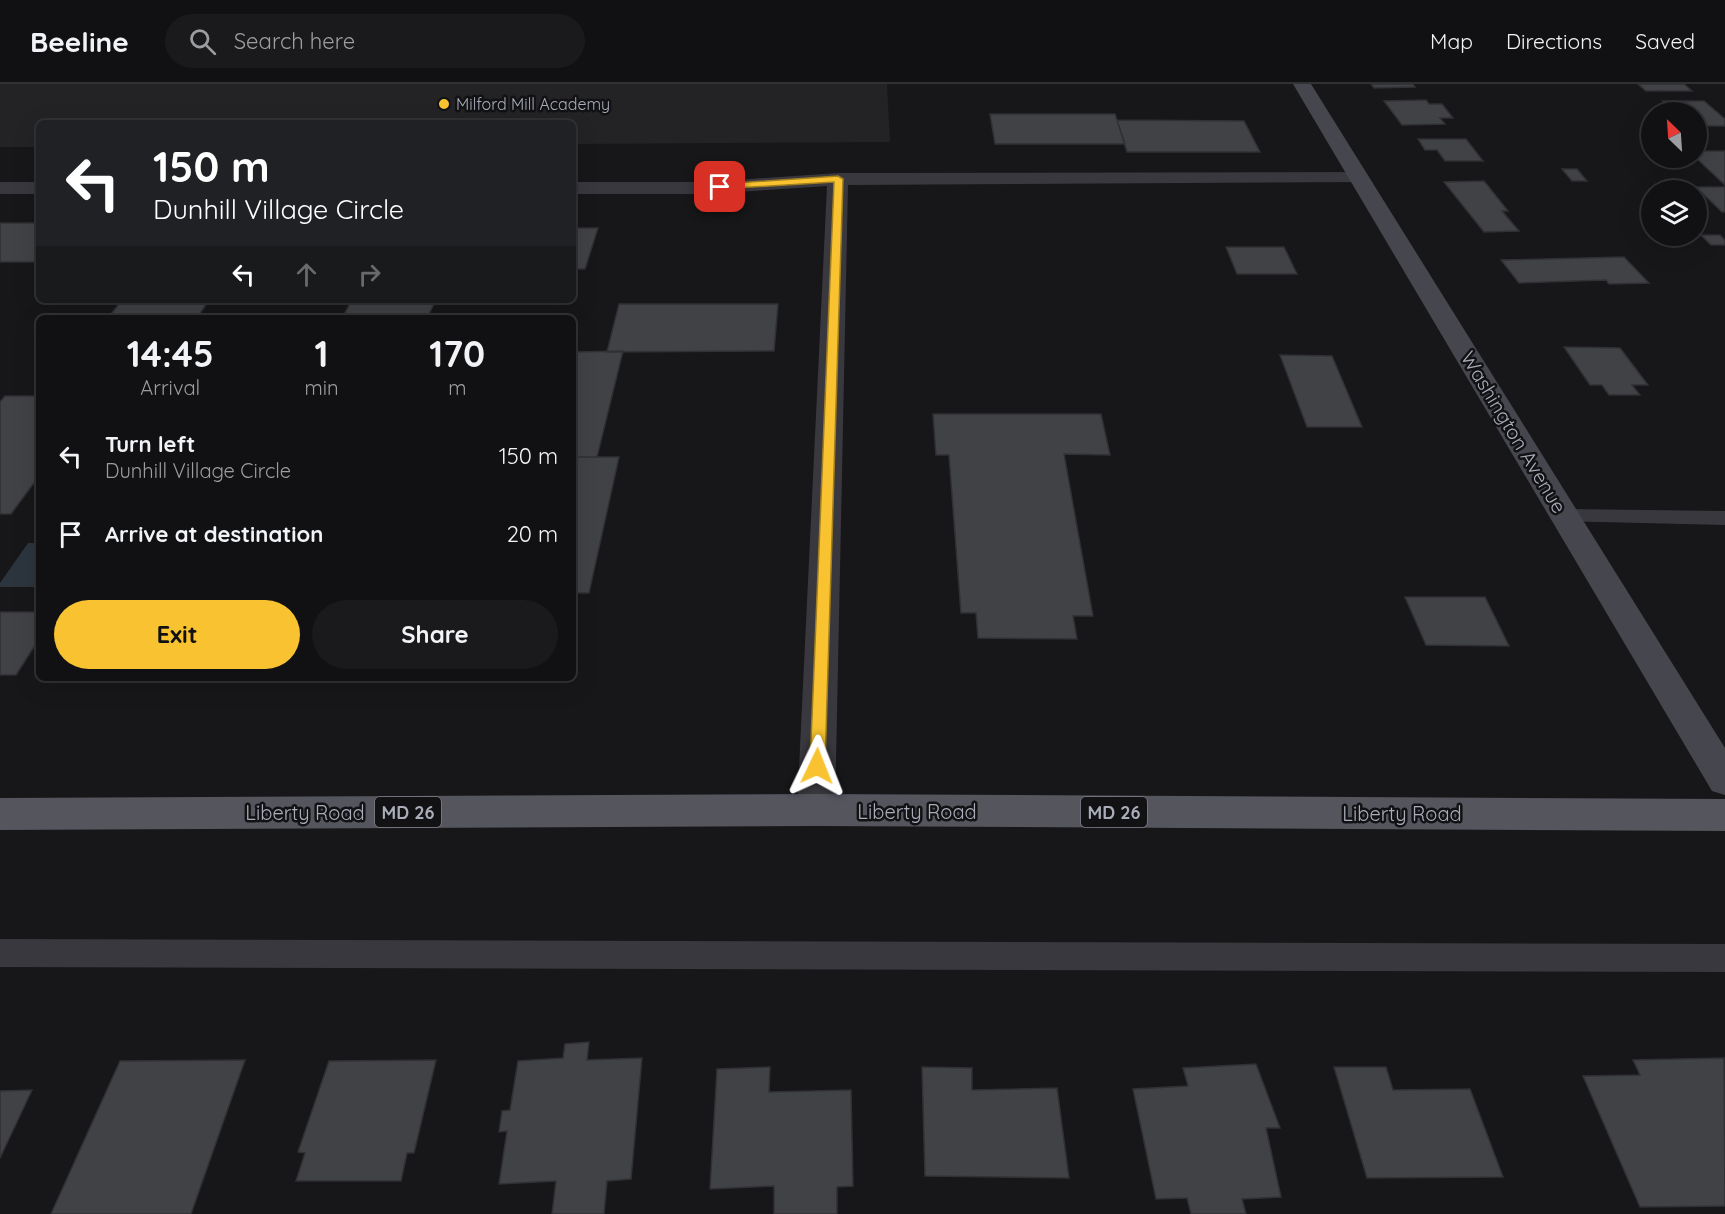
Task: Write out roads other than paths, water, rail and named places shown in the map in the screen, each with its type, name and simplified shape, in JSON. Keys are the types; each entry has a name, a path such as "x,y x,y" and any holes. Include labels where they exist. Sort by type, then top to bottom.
{"main road":[{"name":"Washington Avenue","path":"1302,84 1725,780"},
{"name":"Liberty Road","path":"0,814 816,810 1725,814"}],"street":[{"path":"576,188 705,188 838,179 1358,178"},
{"path":"816,810 838,179"},
{"path":"0,188 36,188"}],"lane":[{"path":"1566,516 1725,518"},
{"path":"0,953 1725,958"}],"place":[{"name":"Milford Mill Academy","path":"444,104"}]}
